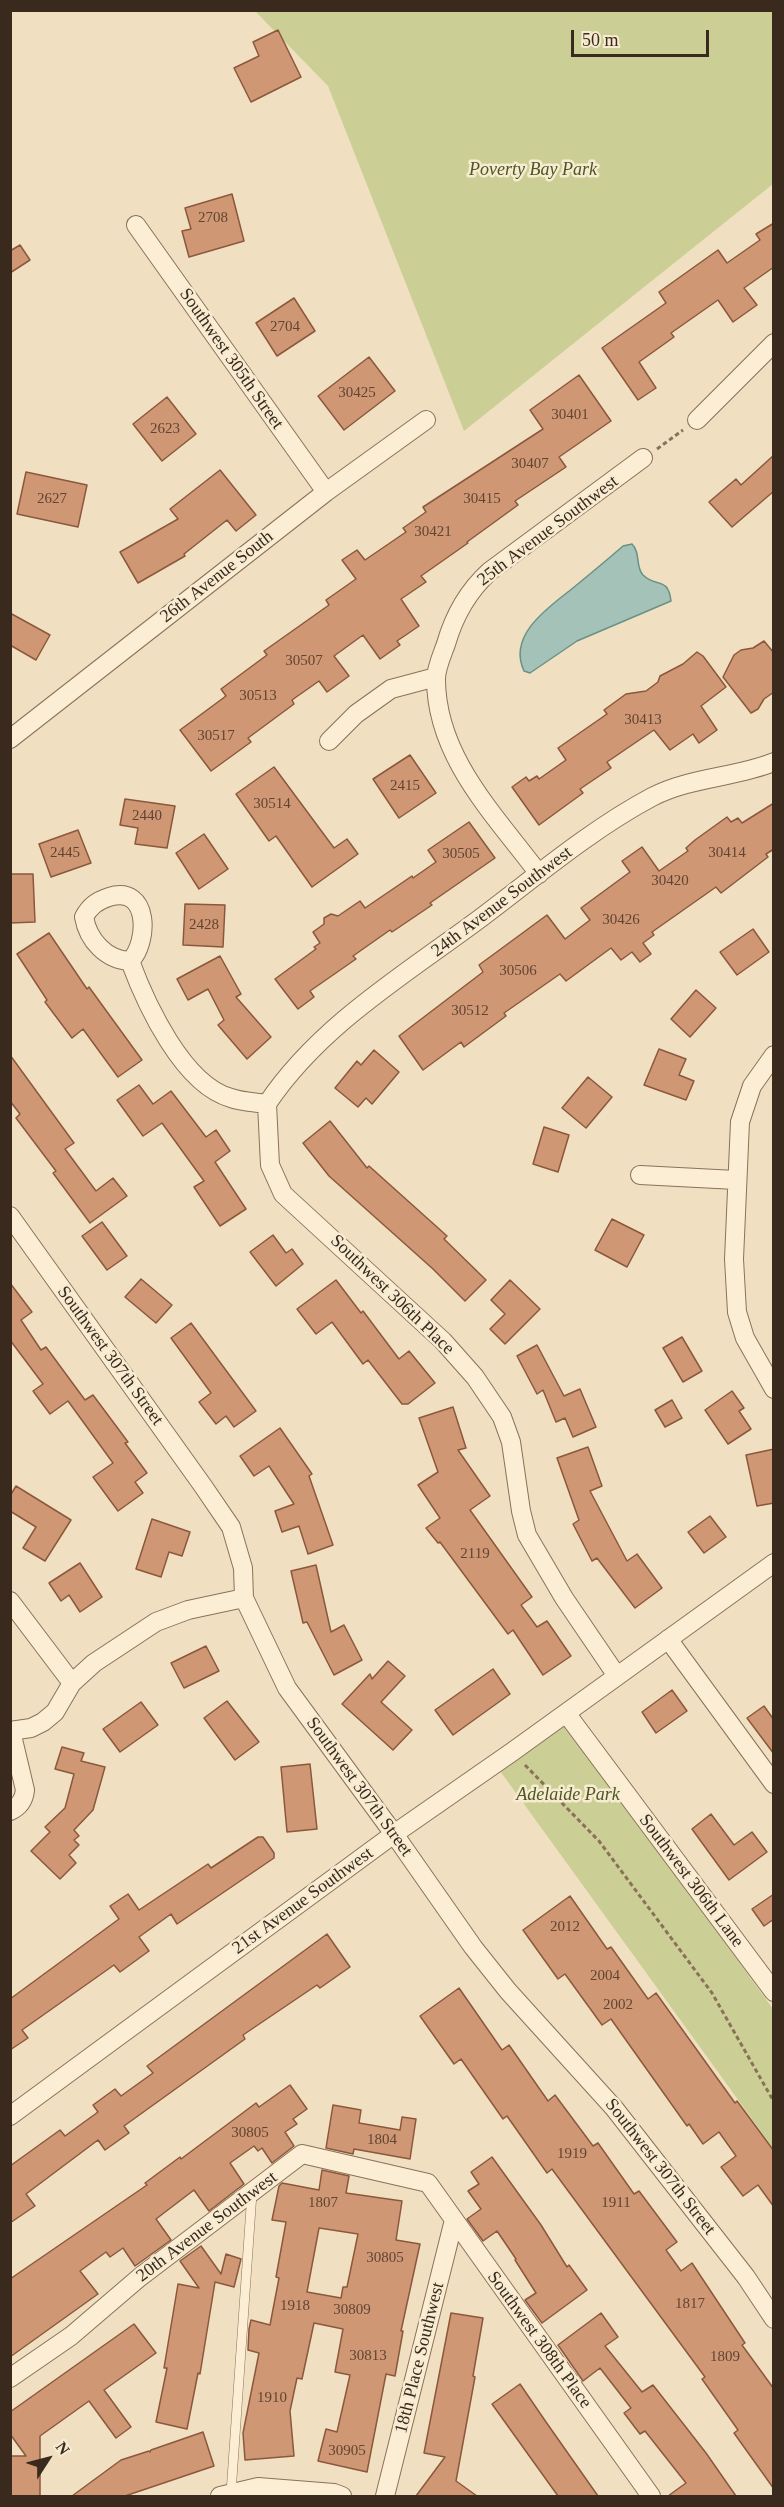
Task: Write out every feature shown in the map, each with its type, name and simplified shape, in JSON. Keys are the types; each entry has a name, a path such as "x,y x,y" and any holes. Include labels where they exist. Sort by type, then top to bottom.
{"street":[{"name":"Southwest 305th Street","path":"136,225 326,492"},
{"path":"697,420 774,342"},
{"name":"26th Avenue South","path":"10,739 326,492 426,420"},
{"name":"25th Avenue Southwest","path":"436,677 448,636 474,585 643,458"},
{"path":"329,741 356,714 391,689 401,684 436,677 445,732 456,761 539,874"},
{"name":"24th Avenue Southwest","path":"267,1104 283,1080 353,1013 613,821 652,797 681,785 739,773 774,762"},
{"path":"130,961 155,1020 186,1065 206,1084 229,1098 267,1104"},
{"path":"774,1055 757,1077 740,1122 734,1259 737,1312 745,1338 774,1389"},
{"name":"Southwest 306th Place","path":"267,1104 270,1165 283,1194 443,1341 475,1377 502,1418 511,1442 521,1511 527,1535 564,1598 617,1676"},
{"path":"640,1175 736,1180"},
{"name":"Southwest 307th Street","path":"10,1216 231,1527 243,1568 244,1598 287,1688 473,1947 514,1998 614,2108 746,2277 774,2319"},
{"name":"21st Avenue Southwest","path":"10,2116 394,1834 774,1563"},
{"path":"10,1811 18,1807 25,1791 11,1731 31,1728 43,1722 55,1712 72,1683 94,1663 156,1622 188,1610 244,1598"},
{"path":"10,1601 72,1683"},
{"path":"668,1639 774,1784"},
{"name":"Southwest 306th Lane","path":"566,1713 774,1992"},
{"name":"20th Avenue Southwest","path":"10,2378 71,2336 140,2277 302,2154 428,2183"},
{"name":"Southwest 308th Place","path":"428,2183 651,2496"},
{"name":"18th Place Southwest","path":"386,2496 453,2220"},
{"path":"226,2494 258,2487 334,2493 342,2496"}],"lane":[{"path":"226,2494 252,2193"}],"path":[{"path":"643,458 697,420"},
{"path":"512,1752 598,1841 698,1974 712,1994 774,2102"}],"green space":[{"name":"Poverty Bay Park","path":"255,11 773,11 773,184 464,431 328,86"},
{"name":"Adelaide Park","path":"562,1716 773,2009 773,2148 495,1764"}],"water":[{"path":"632,544 643,575 664,585 671,601 577,641 530,673 524,671 520,658 521,646 533,623 623,546"}],"building":[{"path":"278,30 301,77 251,102 234,68 259,56 253,42"},
{"path":"232,194 244,241 189,257 182,231 191,229 185,208"},
{"path":"774,223 774,267 744,288 757,305 733,322 718,300 671,333 674,337 639,362 656,388 638,400 602,348 666,303 659,292 718,250 727,263 760,240 756,234"},
{"path":"20,245 30,260 10,273 10,251"},
{"path":"294,298 315,331 277,356 256,323"},
{"path":"369,357 395,391 344,430 318,396"},
{"path":"579,375 611,421 559,457 566,467 515,501 518,505 421,576 426,582 401,599 419,626 397,641 400,645 380,659 363,635 334,656 349,676 327,692 319,681 292,700 294,704 248,738 251,742 211,771 180,730 226,696 221,689 267,655 264,651 329,605 326,600 356,579 342,560 357,550 365,560 406,532 403,528 426,512 423,507 543,429 530,410"},
{"path":"167,397 196,434 162,461 133,424"},
{"path":"774,455 774,491 732,527 709,502 736,479 741,485"},
{"path":"220,470 256,515 236,531 227,520 184,554 185,556 138,583 120,552 178,519 170,509"},
{"path":"26,472 87,485 78,527 17,514"},
{"path":"10,613 50,635 36,660 10,645"},
{"path":"764,641 774,653 774,692 751,713 723,677 734,655"},
{"path":"697,652 703,656 726,687 701,706 717,730 699,743 693,734 670,750 654,730 607,762 611,768 580,789 583,793 539,825 512,787 526,777 529,781 537,776 539,779 566,760 558,748 607,714 604,710 626,694 646,691 658,682 660,676 683,664"},
{"path":"410,755 436,793 399,818 373,779"},
{"path":"274,767 334,848 347,839 358,854 312,887 276,836 269,841 236,794"},
{"path":"125,799 175,806 167,848 135,844 138,828 120,825"},
{"path":"774,803 774,849 766,854 768,857 721,893 716,887 652,932 654,935 643,943 651,954 640,962 632,952 621,960 611,948 566,981 560,974 504,1013 506,1016 464,1047 461,1042 423,1070 399,1036 483,972 479,965 547,915 565,939 590,920 581,908 630,872 622,861 642,847 659,871 688,851 686,848 695,840 727,817 731,822 738,818 742,823"},
{"path":"469,822 495,858 430,903 432,905 353,956 356,959 310,991 314,997 298,1009 275,979 316,949 314,947 320,943 313,932 324,924 324,918 331,914 338,916 360,901 365,908 412,876 413,878 436,862 428,850"},
{"path":"78,830 91,863 51,877 39,844"},
{"path":"204,834 228,869 199,889 176,853"},
{"path":"10,874 33,874 35,922 10,923"},
{"path":"185,904 225,905 223,947 183,945"},
{"path":"753,929 769,952 737,975 720,952"},
{"path":"49,933 87,989 89,987 142,1060 118,1077 83,1029 72,1038 45,1002 47,1000 17,954"},
{"path":"220,956 241,994 236,997 271,1037 247,1059 218,1025 224,1020 208,989 188,1000 177,979"},
{"path":"696,990 716,1008 690,1037 671,1019"},
{"path":"659,1049 686,1059 679,1075 694,1081 686,1100 644,1085"},
{"path":"374,1050 399,1072 372,1104 366,1098 358,1107 335,1088 357,1061 361,1065"},
{"path":"10,1055 74,1143 65,1149 96,1191 113,1178 127,1196 90,1223 53,1173 56,1171 16,1118 20,1114 10,1101"},
{"path":"588,1077 612,1097 586,1128 562,1108"},
{"path":"139,1085 153,1104 171,1091 206,1137 216,1130 230,1151 215,1162 246,1209 220,1226 194,1187 204,1181 162,1123 143,1136 117,1100"},
{"path":"330,1121 367,1168 369,1166 447,1236 444,1239 486,1280 465,1301 433,1269 329,1176 303,1143"},
{"path":"544,1127 569,1135 558,1172 533,1164"},
{"path":"612,1219 644,1235 627,1267 595,1250"},
{"path":"102,1222 127,1256 107,1270 82,1236"},
{"path":"273,1235 286,1253 292,1249 303,1264 276,1286 250,1252"},
{"path":"141,1279 172,1305 156,1323 125,1297"},
{"path":"336,1280 399,1359 409,1351 435,1383 408,1404 402,1404 368,1360 363,1364 332,1322 316,1334 297,1309"},
{"path":"510,1280 540,1309 505,1344 490,1329 505,1314 491,1300"},
{"path":"10,1283 32,1312 21,1320 41,1350 46,1347 85,1400 93,1395 128,1442 125,1443 147,1473 135,1482 143,1493 118,1511 93,1477 113,1463 68,1401 50,1414 33,1391 43,1384 10,1340"},
{"path":"191,1323 256,1411 234,1427 226,1416 216,1424 199,1402 211,1393 171,1338"},
{"path":"682,1337 702,1371 683,1382 663,1348"},
{"path":"537,1345 564,1396 580,1389 596,1427 573,1437 565,1418 556,1422 543,1390 537,1394 517,1356"},
{"path":"732,1391 744,1408 739,1411 751,1429 728,1444 705,1410"},
{"path":"672,1400 682,1418 665,1427 655,1410"},
{"path":"453,1407 466,1448 458,1450 490,1496 470,1510 532,1597 521,1605 537,1627 547,1621 571,1656 543,1675 513,1630 508,1634 440,1542 438,1543 426,1528 440,1518 418,1485 438,1472 419,1418"},
{"path":"280,1428 312,1474 309,1476 333,1545 308,1554 299,1526 282,1532 275,1511 294,1504 269,1466 254,1476 240,1456"},
{"path":"588,1447 602,1486 590,1491 627,1561 637,1554 662,1588 635,1608 597,1558 592,1561 573,1524 579,1520 557,1458"},
{"path":"774,1449 774,1503 757,1506 746,1455"},
{"path":"16,1486 71,1520 45,1561 23,1548 36,1527 10,1511 10,1496"},
{"path":"710,1516 726,1537 704,1553 688,1532"},
{"path":"152,1519 190,1532 182,1556 169,1552 161,1577 136,1569"},
{"path":"80,1563 102,1597 80,1612 69,1595 61,1601 49,1583"},
{"path":"316,1565 331,1632 344,1625 362,1660 334,1675 307,1622 303,1623 291,1571"},
{"path":"206,1646 219,1671 184,1688 171,1663"},
{"path":"388,1661 405,1676 381,1702 412,1730 393,1750 342,1704 370,1674 372,1679"},
{"path":"493,1669 510,1694 453,1735 435,1710"},
{"path":"672,1690 687,1711 656,1733 642,1712"},
{"path":"227,1701 259,1742 235,1760 204,1718"},
{"path":"141,1702 158,1725 120,1752 103,1729"},
{"path":"764,1706 774,1720 774,1754 747,1718"},
{"path":"62,1747 84,1753 81,1761 105,1767 93,1810 74,1830 79,1836 74,1840 79,1845 69,1855 76,1863 60,1879 31,1851 50,1832 45,1827 65,1808 74,1774 55,1769"},
{"path":"310,1764 317,1829 287,1832 281,1767"},
{"path":"711,1814 734,1845 752,1832 767,1852 729,1880 692,1829"},
{"path":"258,1837 263,1837 274,1853 274,1858 177,1924 171,1914 139,1937 149,1951 120,1972 114,1965 22,2030 28,2038 10,2050 10,1999 119,1919 110,1906 128,1894 139,1910 208,1864 211,1868"},
{"path":"774,1894 774,1919 764,1926 752,1909"},
{"path":"570,1896 607,1949 611,1947 648,1999 656,1993 735,2103 737,2101 774,2151 774,2207 758,2185 743,2196 721,2167 736,2156 719,2132 703,2144 689,2124 687,2126 611,2019 602,2025 565,1974 558,1979 523,1930"},
{"path":"327,1934 350,1967 320,1988 317,1985 243,2035 245,2039 124,2126 129,2133 105,2150 98,2140 26,2194 35,2206 10,2223 10,2166 60,2130 65,2136 98,2112 93,2105 115,2089 121,2096 153,2073 147,2066"},
{"path":"459,1988 502,2050 509,2045 548,2101 555,2095 593,2146 598,2143 634,2194 639,2191 677,2242 666,2250 681,2271 692,2263 745,2343 742,2345 774,2389 774,2489 734,2433 738,2430 702,2379 705,2377 552,2169 547,2173 507,2116 503,2119 461,2059 454,2064 420,2016"},
{"path":"290,2085 307,2109 293,2119 297,2124 285,2132 294,2146 272,2163 262,2148 258,2151 254,2146 230,2163 244,2184 209,2211 194,2190 156,2219 171,2240 135,2266 123,2248 110,2257 106,2252 80,2271 98,2294 10,2357 10,2279 147,2185 145,2183 256,2103 259,2107"},
{"path":"333,2105 361,2110 359,2123 400,2130 402,2117 416,2119 410,2159 354,2149 353,2154 326,2148"},
{"path":"492,2157 541,2225 567,2267 569,2265 587,2290 542,2323 525,2300 536,2293 497,2231 483,2241 467,2219 481,2209 468,2191 479,2184 471,2172"},
{"path":"322,2170 349,2176 346,2193 402,2201 396,2240 420,2244 401,2331 403,2331 395,2376 386,2374 367,2472 318,2461 326,2429 337,2432 350,2375 335,2372 343,2329 314,2323 302,2379 297,2378 290,2411 294,2456 245,2460 243,2433 259,2353 248,2350 249,2329 251,2320 270,2325 286,2222 272,2220 279,2186 282,2183 319,2190","holes":["319,2228 358,2234 347,2287 343,2287 341,2298 307,2292"]},
{"path":"201,2246 221,2274 226,2254 241,2259 234,2287 215,2282 200,2374 198,2373 187,2429 156,2422 167,2368 164,2368 178,2284 199,2288 180,2261"},
{"path":"451,2313 483,2318 456,2481 477,2496 416,2496 445,2457 424,2453"},
{"path":"601,2313 618,2337 605,2346 642,2392 653,2385 736,2496 668,2496 686,2483 645,2431 640,2434 624,2413 631,2408 600,2368 583,2381 558,2345"},
{"path":"134,2324 156,2353 104,2390 131,2427 116,2438 89,2401 40,2436 40,2496 10,2496 10,2456 26,2456 10,2434 10,2412"},
{"path":"520,2384 598,2496 558,2496 492,2404"},
{"path":"203,2432 214,2466 125,2496 72,2496 121,2460 150,2452"}]}
